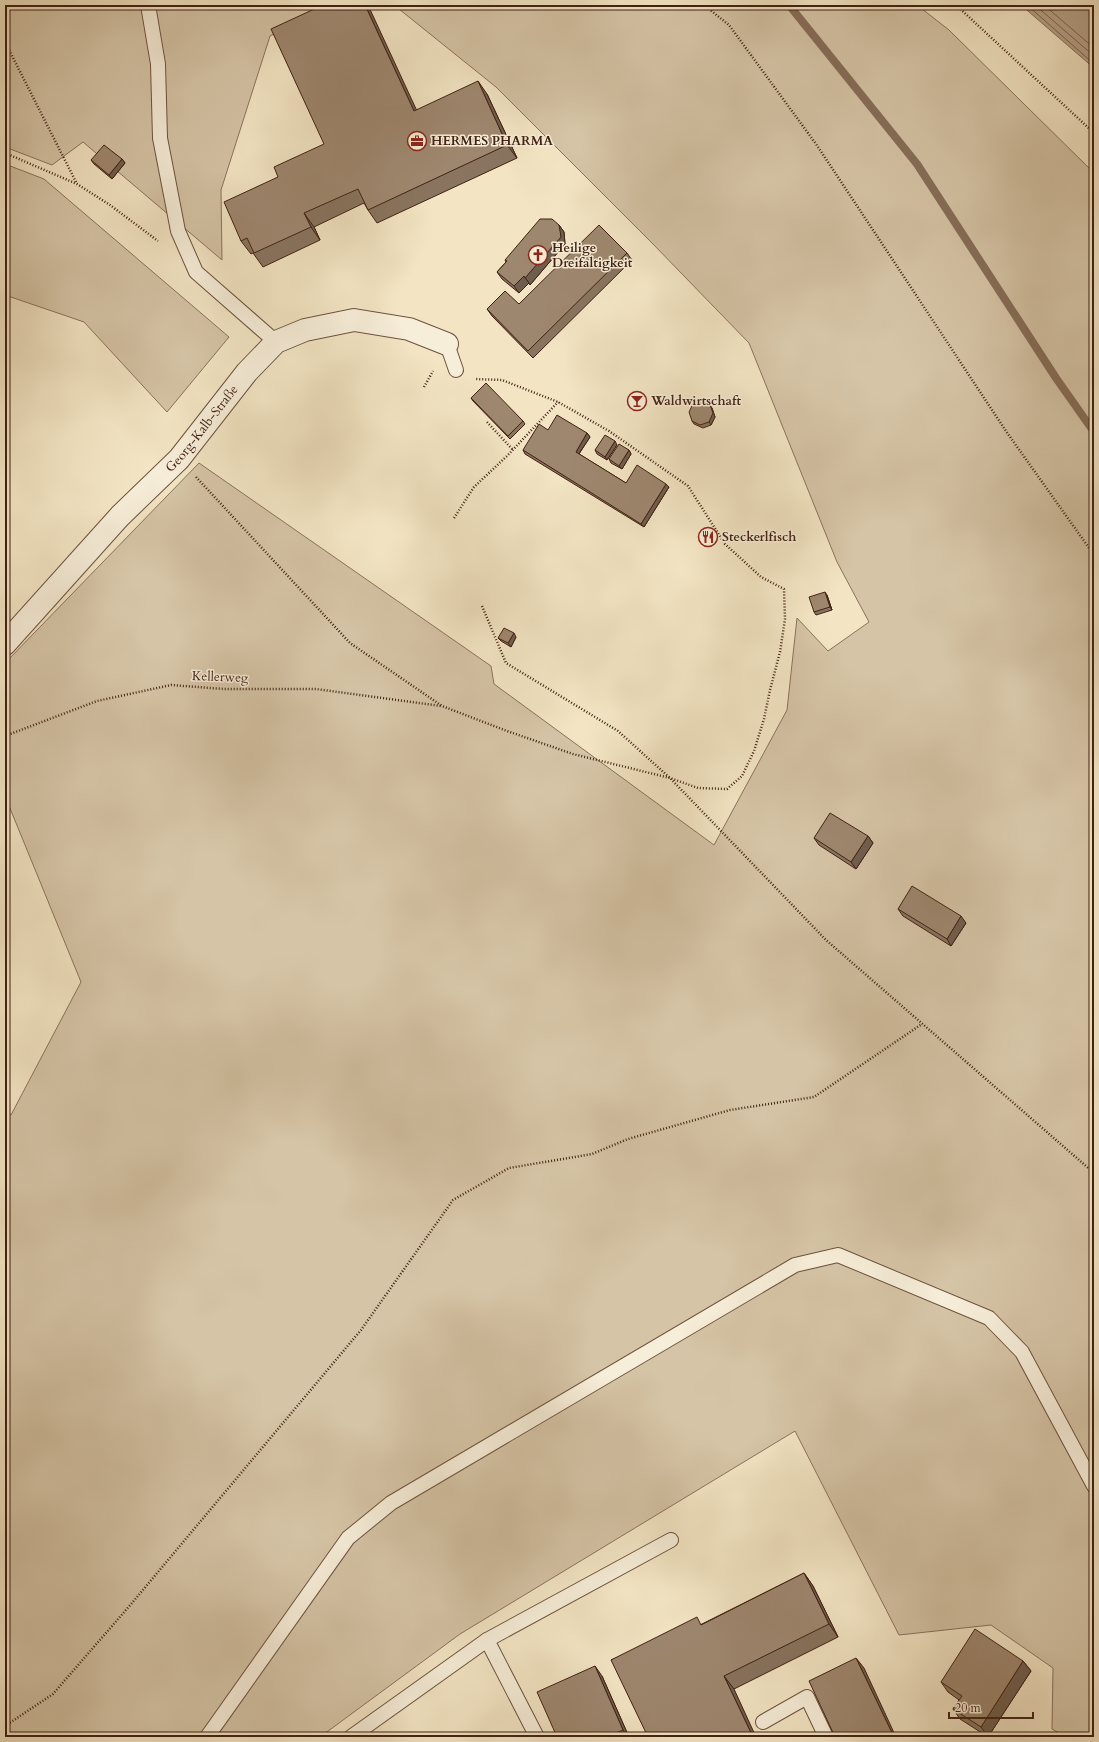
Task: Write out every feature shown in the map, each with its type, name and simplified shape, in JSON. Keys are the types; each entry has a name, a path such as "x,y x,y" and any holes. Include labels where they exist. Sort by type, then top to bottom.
{"street":[{"name":"Georg-Kalb-Straße","path":"5,644 120,516 179,459 247,372 276,342 305,330 354,320 409,329 447,344"}],"lane":[{"path":"148,5 158,64 160,138 178,231 196,272 276,342"},
{"path":"447,344 456,370"},
{"path":"207,1737 348,1538 391,1503 795,1265 838,1255 989,1318 1022,1352 1094,1486"},
{"path":"351,1737 487,1640 671,1540"},
{"path":"487,1640 537,1737"},
{"path":"763,1722 807,1697 826,1737"}],"path":[{"path":"704,5 729,24 816,144 1008,434 1094,555"},
{"path":"956,5 1094,133"},
{"path":"5,42 77,184"},
{"path":"5,154 77,184 110,205 162,244"},
{"path":"179,459 350,643 442,706 507,731 574,754 670,778 698,788 727,789 742,776 754,752 780,652 785,619 784,589 761,577 725,544 688,486 609,431 558,402 502,380 472,378 456,370"},
{"path":"454,518 474,487 513,450 558,402"},
{"path":"487,422 513,450"},
{"path":"482,606 506,663 618,731 670,778 826,940 1094,1173"},
{"name":"Kellerweg","path":"5,736 97,701 170,685 224,689 316,689 442,706"},
{"path":"5,1726 53,1694 132,1603 361,1330 453,1200 509,1168 592,1154 628,1139 730,1110 814,1097 922,1024"}],"shaded area":[{"path":"5,5 331,5 270,36 221,190 222,260 83,142 52,165 5,147"},
{"path":"394,5 917,5 949,30 1094,173 1094,1737 1066,1737 1052,1729 1053,1668 991,1625 899,1635 795,1431 460,1634 320,1737 5,1737 5,1112 11,1115 81,982 5,796 5,663 199,463 491,666 494,684 714,845 787,710 797,618 828,651 869,622 837,562 749,343 651,242 496,87"},
{"path":"5,164 44,179 229,337 167,412 84,322 5,295"}],"water":[{"path":"1021,5 1094,5 1094,69 1087,62"}],"building":[{"name":"HERMES PHARMA","path":"323,5 365,5 414,111 478,81 507,145 368,210 358,189 304,213 311,227 254,253 247,238 241,241 224,202 278,177 274,167 324,144 271,29"},
{"path":"104,145 122,159 109,175 91,160"},
{"name":"Heilige Dreifaltigkeit","path":"540,219 552,219 559,225 561,237 525,278 524,276 514,286 497,272 507,261 505,260"},
{"path":"599,225 627,253 528,351 487,309 505,291 519,304"},
{"path":"486,383 523,421 508,436 471,398"},
{"path":"703,401 710,405 713,413 709,422 700,425 692,421 689,412 693,404"},
{"path":"557,415 587,433 576,452 626,483 637,465 666,484 641,524 523,450 539,424 548,430"},
{"path":"605,435 615,441 605,457 595,450"},
{"path":"619,444 629,450 619,466 609,459"},
{"path":"825,592 830,607 814,612 809,597"},
{"path":"504,628 514,633 508,643 498,638"},
{"path":"830,813 868,836 851,862 814,838"},
{"path":"912,886 961,916 947,939 898,909"},
{"path":"804,1573 829,1624 724,1676 753,1737 648,1737 611,1660 697,1617 701,1625"},
{"path":"975,1629 1023,1661 981,1727 953,1709 962,1696 941,1682"},
{"path":"856,1658 894,1737 835,1737 809,1681"},
{"path":"595,1666 623,1730 607,1737 557,1737 537,1692"}],"waterway":[{"path":"789,5 917,164 1056,378 1094,432"}],"place":[{"name":"HERMES PHARMA","path":"417,141"},
{"name":"Heilige Dreifaltigkeit","path":"538,255"},
{"name":"Waldwirtschaft","path":"637,401"},
{"name":"Steckerlfisch","path":"708,537"}]}
